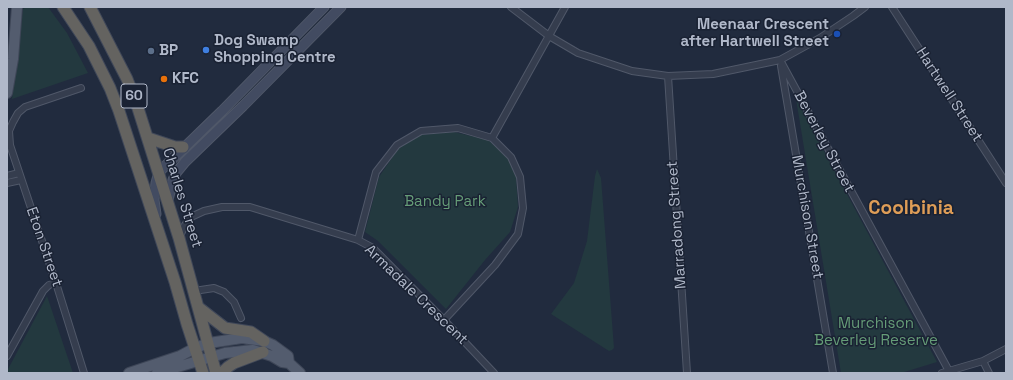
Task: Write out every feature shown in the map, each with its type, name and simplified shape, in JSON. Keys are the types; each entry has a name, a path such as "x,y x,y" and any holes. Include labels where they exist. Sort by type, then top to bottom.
{"highway":[{"name":"Charles Street","path":"63,7 89,46 114,97 175,282 203,373"},
{"name":"Charles Street","path":"90,7 127,79 136,102 168,200 216,373"},
{"path":"148,138 175,148 183,148"},
{"path":"198,307 225,328 251,332 264,341"},
{"path":"222,373 234,363 263,352"}],"main road":[{"path":"7,93 13,59 16,7"},
{"path":"158,230 154,200 159,172 222,111 324,7"},
{"path":"168,200 173,180 182,166 341,7"},
{"path":"256,76 265,84"},
{"path":"129,373 180,356 208,343 242,338 264,341 280,349 288,356 289,363"},
{"path":"157,373 199,360 244,350 253,350 263,352 282,362 289,363 300,373"}],"street":[{"path":"511,7 549,36 578,53 632,71 668,76 713,74 780,60 820,38 865,7"},
{"path":"492,138 565,7"},
{"name":"Hartwell Street","path":"892,7 1006,183"},
{"name":"Beverley Street","path":"780,60 948,371"},
{"name":"Murchison Street","path":"780,60 834,373"},
{"name":"Marradong Street","path":"668,76 687,373"},
{"name":"Eton Street","path":"80,88 25,107 18,113 13,122 10,131 10,145 84,373"},
{"path":"358,240 376,172 397,145 421,131 458,128 492,138 511,157 520,177 522,208 518,234 495,265 444,320"},
{"path":"7,176 19,173"},
{"path":"7,183 21,180"},
{"name":"Armadale Crescent","path":"179,238 185,225 191,217 204,211 222,207 250,207 358,240 373,248 494,373"},
{"path":"7,356 43,291 49,285 56,283"},
{"path":"194,291 214,288 224,292 234,302 241,318"},
{"path":"942,373 983,361 1006,349"},
{"path":"983,361 989,373"}],"green space":[{"path":"26,7 48,7 67,33 88,73 12,99 23,9"},
{"name":"Murchison Beverley Reserve","path":"796,99 937,362 901,373 841,373"},
{"name":"Bandy Park","path":"454,132 488,140 507,157 516,176 518,207 510,232 485,260 446,309 378,241 365,232 379,177 398,149 420,135"},
{"path":"597,169 601,178 614,348 609,351 551,314 574,283 587,241"},
{"path":"47,296 73,373 7,373 7,371"}],"place":[{"name":"Meenaar Crescent after Hartwell Street","path":"837,34"},
{"name":"Dog Swamp Shopping Centre","path":"206,50"},
{"name":"BP","path":"151,51"},
{"name":"KFC","path":"164,79"}],"district":[{"name":"Coolbinia","path":"911,209"}]}
